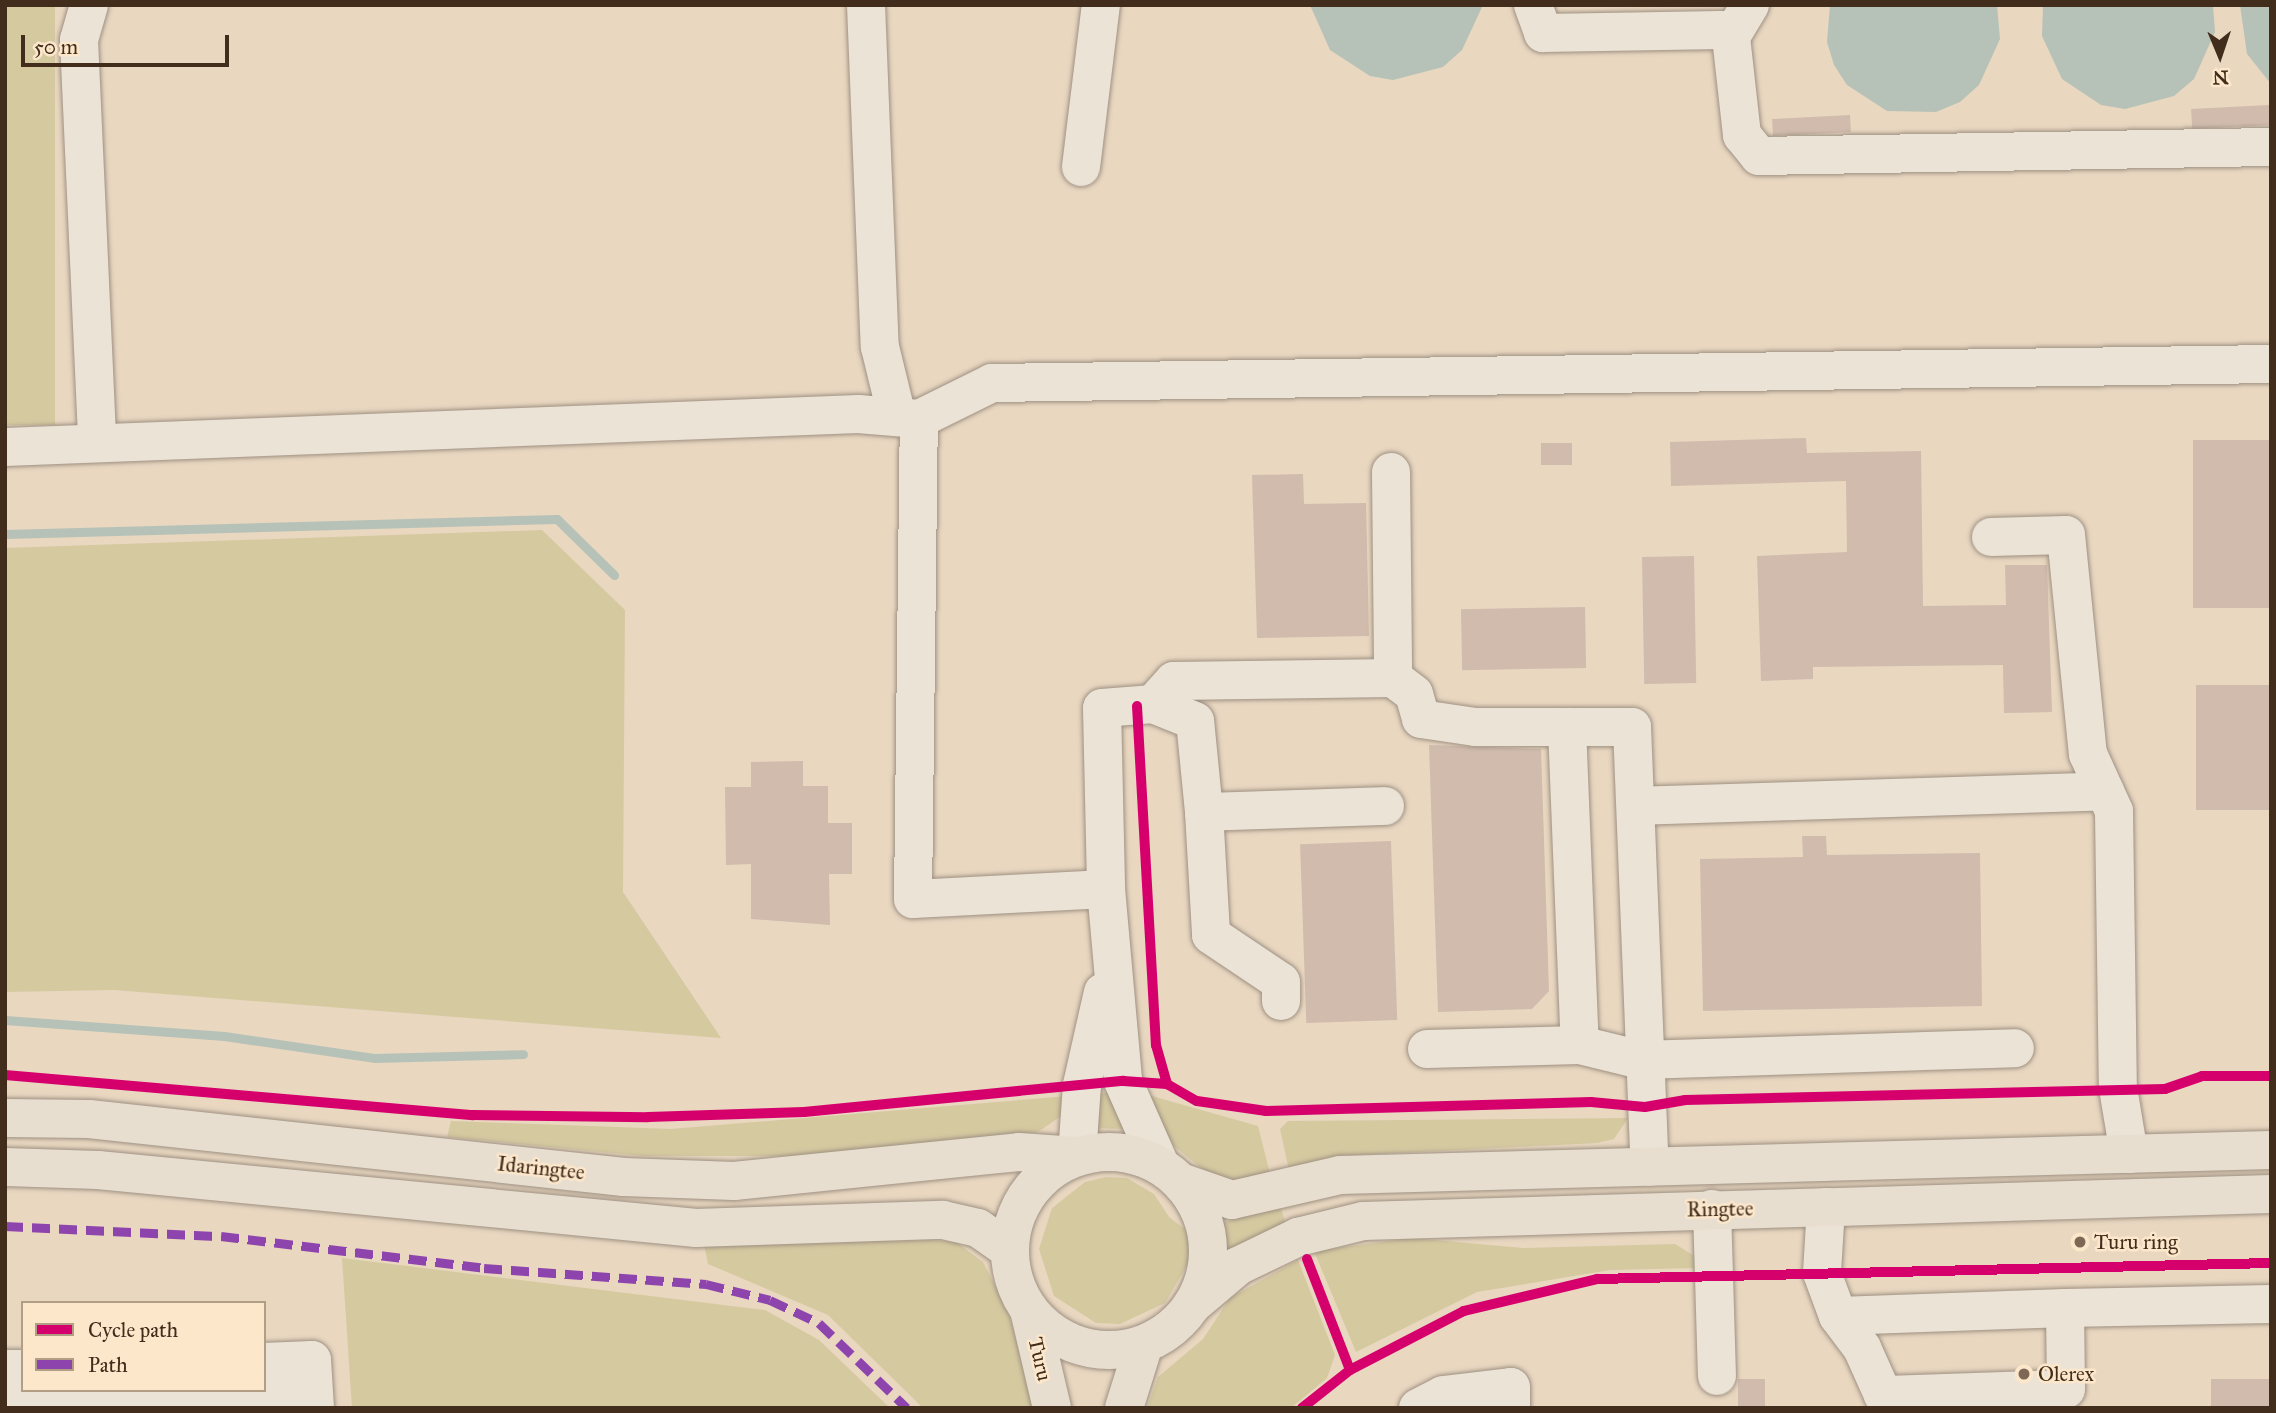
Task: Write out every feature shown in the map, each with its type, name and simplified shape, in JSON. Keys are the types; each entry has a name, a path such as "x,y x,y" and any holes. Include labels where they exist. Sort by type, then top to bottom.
{"main road":[{"name":"Idaringtee","path":"5,1118 89,1119 638,1178 734,1181 1019,1152 1077,1156"},
{"name":"Ringtee","path":"1172,1174 1233,1200 1340,1175 2271,1150"},
{"path":"1009,1250 1028,1192 1077,1156 1124,1153 1172,1174 1200,1211 1208,1242 1205,1275 1192,1305 1143,1344 1124,1408"},
{"path":"5,1167 98,1170 696,1228 943,1220 978,1228 1009,1250 1029,1310 1081,1346 1143,1344"},
{"name":"Ringtee","path":"1192,1305 1238,1266 1298,1237 1363,1221 2271,1194"},
{"name":"Turu","path":"1029,1310 1052,1408"}],"street":[{"path":"89,5 79,40 97,443"},
{"path":"866,5 880,348 908,418 913,899 1106,889"},
{"path":"1081,167 1101,5"},
{"path":"1534,5 1543,33 1721,30 1731,37"},
{"path":"1750,5 1731,37 1742,135 1759,156 2271,147"},
{"path":"5,447 908,418 992,383 2271,364"},
{"path":"1391,472 1394,678"},
{"path":"1991,537 2066,535 2088,754 2114,811 2118,1088 2129,1154"},
{"path":"1153,704 1174,681 1394,678 1414,694 1421,719 1475,727 1632,727 1641,1060 1650,1167"},
{"path":"1172,1174 1123,1081 1106,889 1101,708 1153,704 1195,721 1204,812 1211,935 1280,982 1281,1001"},
{"path":"1567,727 1580,1045"},
{"path":"1636,806 2105,791"},
{"path":"1204,812 1385,806"},
{"path":"1077,1156 1082,1085 1112,956"},
{"path":"1427,1049 1580,1045 1641,1060 2015,1048"},
{"path":"1826,1208 1822,1273 1838,1316 1862,1348 1883,1401 2066,1398 2064,1308"},
{"path":"1712,1209 1717,1376"},
{"path":"1838,1316 2271,1304"},
{"path":"266,1362 312,1360 315,1408"},
{"path":"1418,1408 1443,1395 1511,1387 1511,1408"},
{"path":"266,1390 288,1389 289,1408"},
{"path":"5,1398 184,1392"}],"shaded area":[{"path":"5,5 55,5 55,425 5,425"},
{"path":"1310,5 1483,5 1462,50 1443,67 1393,80 1370,76 1330,50"},
{"path":"1830,5 1997,5 2000,39 1979,85 1960,102 1936,112 1887,111 1847,85 1834,65 1827,42"},
{"path":"2043,5 2213,5 2215,32 2194,79 2174,96 2125,109 2101,105 2062,79 2042,36"},
{"path":"2240,5 2271,5 2271,84 2247,54"},
{"path":"542,530 625,610 623,892 721,1038 114,990 5,992 5,548"},
{"path":"1117,1092 1125,1129 1095,1128 1095,1094"},
{"path":"1141,1093 1258,1126 1270,1174 1226,1181 1201,1168 1174,1146"},
{"path":"1068,1096 1064,1114 1038,1132 820,1156 643,1156 447,1137 451,1121 671,1129"},
{"path":"1628,1118 1614,1139 1597,1143 1358,1155 1289,1170 1280,1129 1288,1121"},
{"path":"1106,1177 1127,1178 1154,1194 1169,1217 1191,1234 1190,1260 1165,1303 1120,1324 1096,1323 1054,1296 1039,1249 1052,1208 1085,1182"},
{"path":"1280,1205 1287,1228 1222,1257 1219,1224"},
{"path":"1412,1238 1523,1248 1675,1244 1696,1257 1698,1268 1610,1270 1477,1292 1356,1352 1314,1251"},
{"path":"932,1240 956,1242 983,1262 1008,1311 1036,1408 923,1408 828,1315 708,1264 704,1244"},
{"path":"342,1258 765,1310 819,1340 890,1408 352,1408"},
{"path":"1298,1260 1335,1355 1327,1378 1291,1408 1147,1408 1158,1377 1203,1339 1230,1298"}],"building":[{"path":"2269,105 2270,125 2192,129 2191,109"},
{"path":"1850,115 1851,132 1773,136 1772,119"},
{"path":"1806,438 1807,453 1921,451 1923,606 2006,605 2005,565 2047,565 2052,712 2004,713 2003,665 1813,667 1813,679 1761,681 1757,556 1847,552 1846,481 1671,486 1670,442"},
{"path":"2193,440 2271,440 2271,608 2193,608"},
{"path":"1541,443 1572,443 1572,465 1541,465"},
{"path":"1303,474 1304,504 1366,503 1369,636 1257,638 1252,475"},
{"path":"1694,556 1696,683 1644,684 1642,557"},
{"path":"1585,607 1586,668 1462,670 1461,609"},
{"path":"2196,685 2271,685 2271,810 2196,810"},
{"path":"1429,745 1541,749 1549,991 1532,1009 1438,1012"},
{"path":"803,761 803,786 828,786 828,823 852,823 852,874 829,874 830,925 751,919 751,864 726,865 725,787 751,787 751,762"},
{"path":"1802,836 1826,836 1827,855 1980,853 1982,1006 1703,1011 1700,859 1803,857"},
{"path":"1391,841 1397,1020 1306,1023 1300,844"},
{"path":"1738,1379 1765,1379 1765,1408 1738,1408"},
{"path":"2211,1379 2271,1379 2271,1408 2211,1408"}],"waterway":[{"path":"5,534 557,519 614,575"},
{"path":"5,1020 224,1036 375,1058 523,1054"}],"marked path":[{"path":"5,1226 221,1236 484,1268 706,1284 770,1300 819,1323 907,1408"}],"cycle path":[{"path":"1137,706 1156,1045 1167,1084"},
{"path":"5,1075 473,1115 648,1117 804,1112 1123,1081 1167,1084 1197,1101 1266,1111 1591,1102 1645,1107 1685,1100 2165,1089 2202,1076 2271,1076"},
{"path":"1307,1259 1350,1370"},
{"path":"1302,1408 1350,1370 1464,1311 1597,1279 2271,1263"}],"place":[{"name":"Turu ring","path":"2080,1242"},
{"name":"Olerex","path":"2024,1374"}]}
